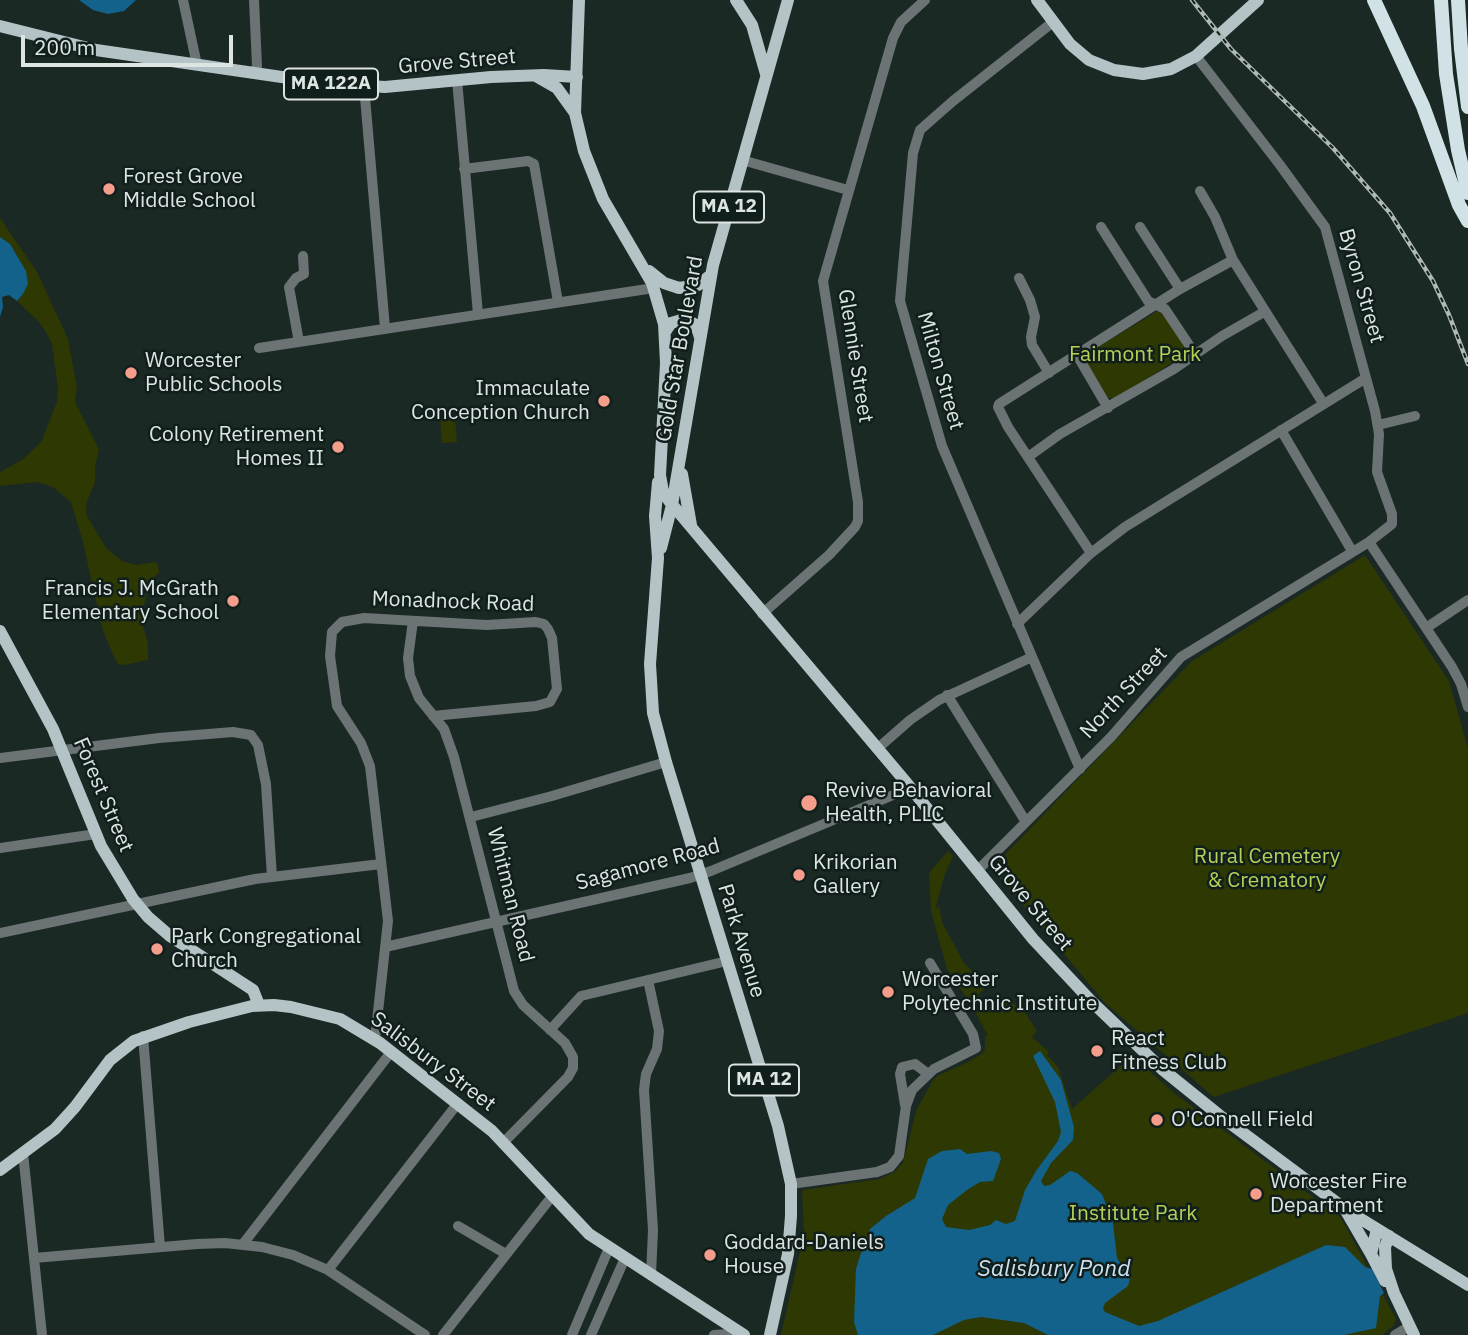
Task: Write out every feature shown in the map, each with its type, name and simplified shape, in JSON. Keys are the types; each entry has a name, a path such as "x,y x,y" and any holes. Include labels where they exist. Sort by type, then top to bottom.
{"highway":[{"path":"1374,0 1423,106 1459,205 1468,221"},
{"path":"1441,0 1446,74 1468,193"},
{"path":"1458,0 1468,107"}],"main road":[{"name":"MA 12","path":"577,82 579,0"},
{"path":"736,0 752,25 763,57 766,78"},
{"name":"Gold Star Boulevard","path":"672,505 712,275 742,160 789,0"},
{"path":"1037,0 1070,44 1081,54 1096,64 1141,74 1180,65 1196,56 1258,0"},
{"name":"Grove Street","path":"0,26 96,50 363,86 406,86 457,80 540,79 577,82 575,113 594,180 654,288 665,332 660,475 663,492 672,505 1062,972 1154,1062 1219,1115 1343,1208 1468,1285"},
{"path":"540,79 561,92 575,113"},
{"path":"643,266 673,287 698,285 712,275"},
{"path":"665,332 671,323 685,319 696,325 700,338"},
{"name":"Grove Street","path":"683,434 683,485 692,528"},
{"name":"Park Avenue","path":"660,475 654,516 658,558 650,683 655,723 778,1126 791,1184 788,1254 770,1335"},
{"name":"Park Avenue","path":"658,558 672,505"},
{"name":"Forest Street","path":"0,631 39,700 63,751 96,834 116,873 136,903 170,936 253,990 259,1005"},
{"name":"Salisbury Street","path":"0,1170 64,1119 114,1056 143,1037 189,1022 259,1005 282,1005 348,1023 374,1039 504,1142 589,1234 743,1334"},
{"path":"1343,1208 1394,1293 1412,1331"},
{"path":"1371,1254 1377,1229"},
{"path":"1389,1236 1385,1258 1394,1293"}],"street":[{"path":"183,0 197,65"},
{"path":"254,0 257,66 254,73"},
{"name":"Glennie Street","path":"762,614 829,555 855,527 859,516 823,286 893,38 901,22 925,0"},
{"name":"Milton Street","path":"1053,22 920,130 914,144 911,163 900,301 942,446 1080,769"},
{"name":"Byron Street","path":"1196,56 1325,227 1378,425 1377,472 1392,514 1392,523"},
{"path":"457,80 478,314"},
{"path":"363,86 385,328"},
{"path":"742,160 848,190"},
{"path":"464,169 528,161 534,164 558,302"},
{"path":"1200,191 1215,217 1233,260 1323,403"},
{"path":"1140,227 1180,289"},
{"path":"1101,228 1147,300 1165,309 1195,354"},
{"path":"299,342 289,287 296,278 304,274 303,256"},
{"path":"1091,553 1008,427 999,404 1180,289 1233,260"},
{"path":"1018,278 1030,300 1035,317 1032,345 1049,373"},
{"path":"259,348 654,288"},
{"path":"1028,457 1060,434 1174,369 1264,312"},
{"path":"1077,355 1108,408"},
{"path":"1017,624 1091,553 1125,527 1366,378"},
{"path":"1378,425 1415,416"},
{"path":"1280,430 1352,551"},
{"name":"North Street","path":"977,871 1080,769 1181,657 1369,542 1392,523"},
{"path":"1369,542 1465,683 1468,707"},
{"path":"1426,628 1468,600"},
{"name":"Monadnock Road","path":"374,1039 388,921 370,766 361,743 337,706 330,656 331,637 338,625 353,619 491,625 536,622 547,626 552,638 557,689 549,703 433,716"},
{"name":"Whitman Road","path":"413,621 408,658 410,676 419,698 447,736 471,817 510,981 517,996 572,1053 574,1060 572,1071 504,1142"},
{"path":"877,749 910,720 947,695 1032,657"},
{"path":"947,695 1026,822"},
{"path":"0,758 159,738 233,732 251,736 258,745 266,784 272,877"},
{"path":"471,817 666,762"},
{"name":"Sagamore Road","path":"385,947 700,874 910,788"},
{"path":"0,848 96,834"},
{"path":"0,933 272,877 381,864"},
{"path":"550,1030 581,996 727,961"},
{"path":"905,1106 912,1090 928,1074 946,1062 971,1052 976,1046 973,1034 930,963"},
{"path":"648,980 659,1031 657,1049 646,1073 644,1090 653,1230 651,1275"},
{"path":"143,1037 160,1247"},
{"path":"243,1244 391,1052"},
{"path":"791,1184 877,1172 890,1167 900,1152 905,1106 900,1074 902,1067 915,1063 928,1074"},
{"path":"328,1270 458,1104"},
{"path":"23,1153 43,1335"},
{"path":"443,1335 552,1195"},
{"path":"458,1226 506,1254"},
{"path":"34,1258 197,1244 243,1244 283,1252 328,1270 425,1335"},
{"path":"572,1335 609,1248"},
{"path":"591,1335 625,1258"},
{"path":"1395,1335 1412,1331"},
{"path":"714,1335 743,1334"}],"green space":[{"path":"0,218 37,272 68,339 77,387 75,402 99,449 95,482 86,504 87,516 106,548 122,561 135,565 158,564 159,572 149,583 141,620 148,643 148,660 124,665 118,664 113,655 102,628 71,502 53,487 37,482 0,486 0,472 22,460 41,442 57,402 58,388 52,344 38,321 17,301 23,294 26,271 10,245 0,237"},
{"name":"Fairmont Park","path":"1161,309 1189,352 1117,398 1108,398 1083,356"},
{"path":"455,418 457,442 442,443 440,420"},
{"name":"Rural Cemetery & Crematory","path":"1365,555 1449,681 1468,749 1468,1013 1214,1097 1106,1004 992,868 1192,661"},
{"name":"Institute Park","path":"948,851 953,856 935,909 939,906 942,922 964,963 987,986 978,995 991,1007 1001,998 1022,1008 1037,1031 1032,1037 1049,1052 1047,1055 1058,1067 1072,1109 1132,1056 1174,1093 1341,1218 1396,1319 1394,1325 1382,1335 781,1335 804,1234 802,1190 880,1179 894,1172 903,1163 916,1111 932,1082 937,1076 982,1054 985,1049 985,1036 988,1036 971,1004 947,969 931,911 929,873"}],"water":[{"path":"79,0 136,0 124,11 108,14 93,10"},
{"path":"0,237 10,244 26,271 28,284 17,301 9,295 2,297 0,317"},
{"name":"Salisbury Pond","path":"1040,1051 1061,1080 1074,1127 1073,1140 1051,1163 1041,1181 1044,1186 1050,1185 1070,1171 1077,1173 1102,1194 1113,1223 1117,1258 1130,1278 1128,1286 1105,1303 1105,1312 1139,1326 1158,1321 1326,1245 1345,1247 1365,1267 1372,1269 1384,1293 1380,1296 1376,1328 1344,1335 1048,1335 1024,1323 981,1317 964,1320 933,1335 858,1335 854,1322 856,1269 870,1229 915,1198 928,1159 942,1151 960,1149 967,1154 991,1151 999,1153 1001,1159 993,1181 980,1182 967,1190 948,1205 942,1219 946,1227 969,1230 990,1225 996,1220 1006,1224 1015,1221 1025,1190 1058,1141 1061,1132 1055,1102 1033,1056"}],"railway":[{"path":"1192,0 1231,49 1333,148 1390,213 1433,281 1468,364"}],"place":[{"name":"Forest Grove Middle School","path":"109,189"},
{"name":"Worcester Public Schools","path":"131,373"},
{"name":"Immaculate Conception Church","path":"604,401"},
{"name":"Colony Retirement Homes II","path":"338,447"},
{"name":"Francis J. McGrath Elementary School","path":"233,601"},
{"name":"Revive Behavioral Health, PLLC","path":"809,803"},
{"name":"Krikorian Gallery","path":"799,875"},
{"name":"Park Congregational Church","path":"157,949"},
{"name":"Worcester Polytechnic Institute","path":"888,992"},
{"name":"React Fitness Club","path":"1097,1051"},
{"name":"O'Connell Field","path":"1157,1120"},
{"name":"Worcester Fire Department","path":"1256,1194"},
{"name":"Goddard-Daniels House","path":"710,1255"}]}
